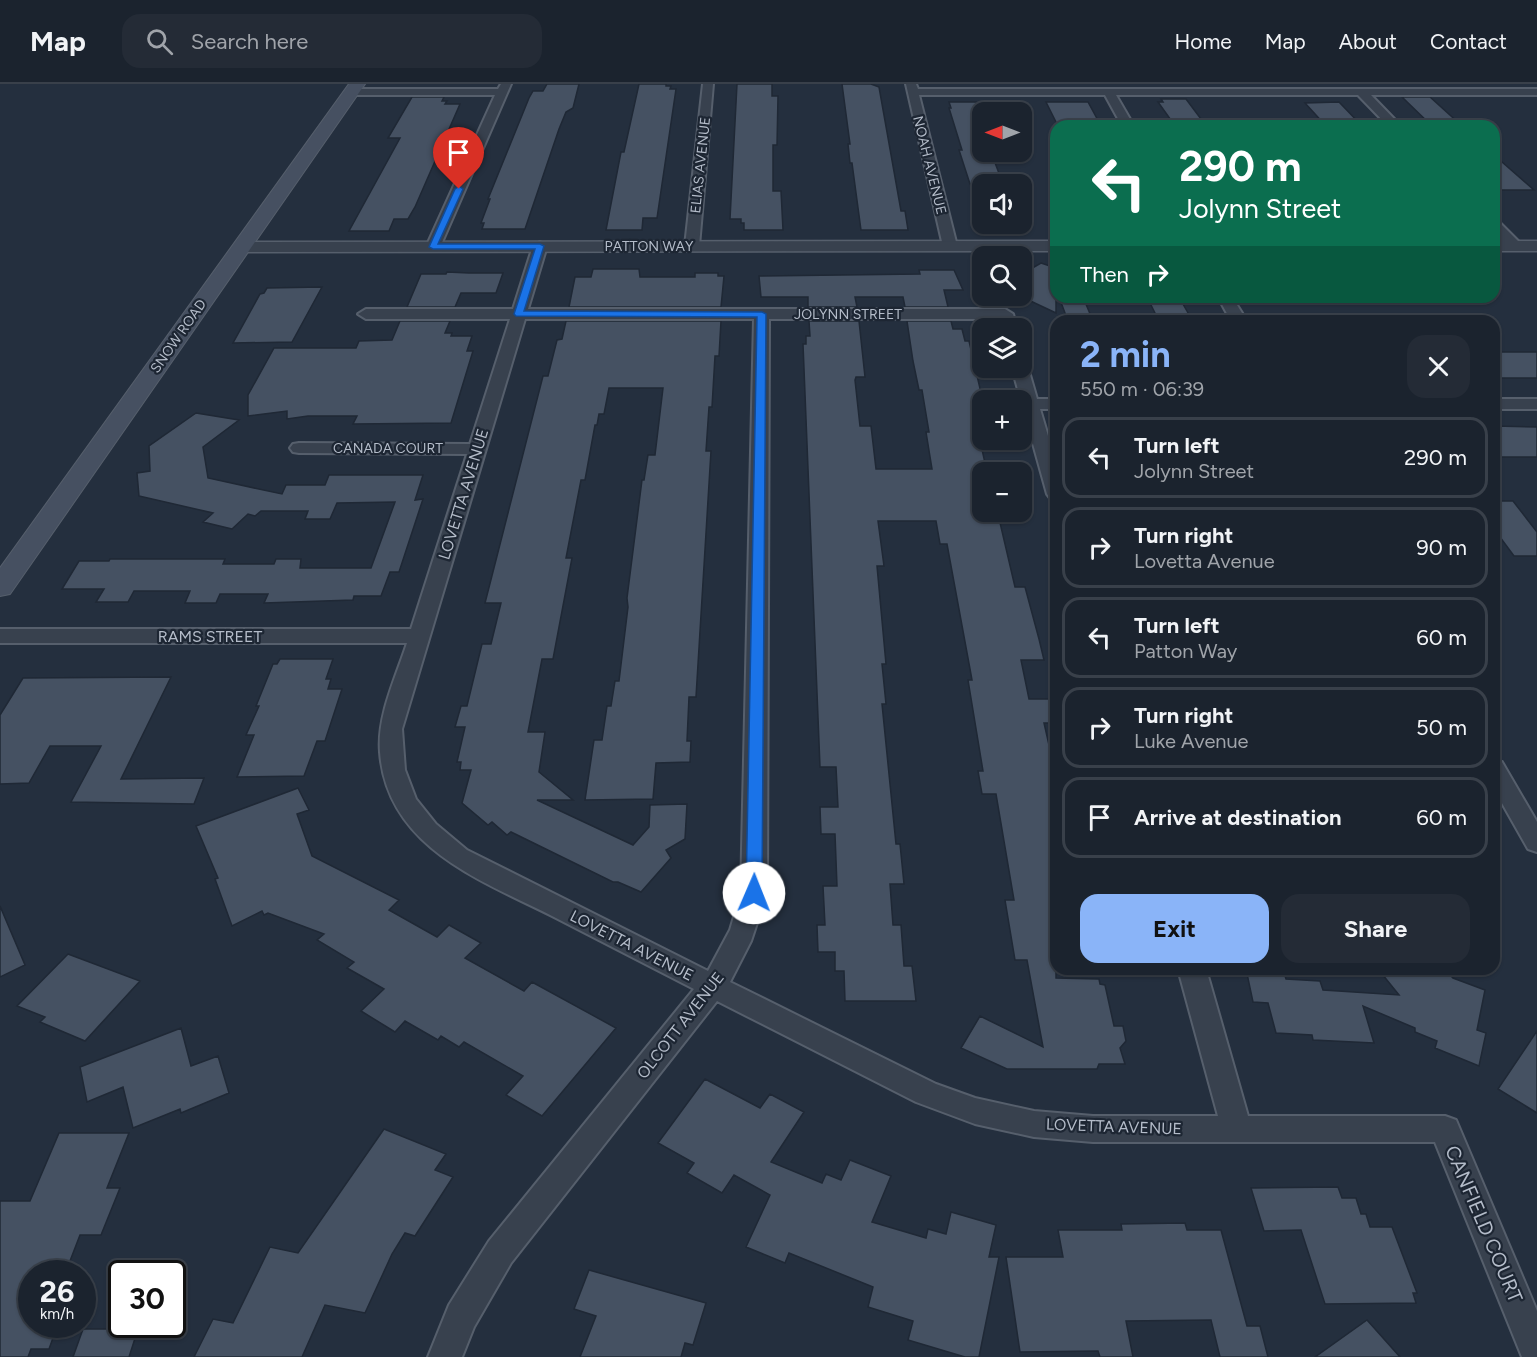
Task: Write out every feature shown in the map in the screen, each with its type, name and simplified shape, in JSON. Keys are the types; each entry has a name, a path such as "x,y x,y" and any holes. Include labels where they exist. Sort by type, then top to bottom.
{"main road":[{"name":"SNOW ROAD","path":"0,588 354,88"}],"street":[{"name":"ELIAS AVENUE","path":"692,246 708,84"},
{"path":"1485,84 1494,92"},
{"path":"354,88 504,88 433,247"},
{"path":"912,88 1109,92 1537,92"},
{"name":"NOAH AVENUE","path":"912,88 950,246"},
{"path":"1109,92 1125,120"},
{"path":"1361,92 1389,120"},
{"path":"1500,231 1515,246"},
{"name":"LOVETTA AVENUE","path":"540,246 392,729 390,754 395,783 404,801 429,835 458,857 712,986 926,1093 975,1111 1034,1124 1093,1129 1445,1129"},
{"name":"PATTON WAY","path":"242,247 1050,246"},
{"path":"1500,246 1537,246"},
{"name":"JOLYNN STREET","path":"366,314 762,314 972,320"},
{"name":"OLCOTT AVENUE","path":"445,1357 461,1317 500,1252 712,986 729,961 746,925 754,893 762,314"},
{"path":"1032,404 1050,404"},
{"path":"1500,404 1537,404"},
{"path":"1032,411 1050,473"},
{"name":"CANADA COURT","path":"299,448 477,448"},
{"name":"RAMS STREET","path":"0,636 419,636"},
{"path":"1500,778 1537,843"},
{"path":"1194,975 1237,1129"},
{"name":"CANFIELD COURT","path":"1445,1129 1537,1352"}],"building":[{"path":"547,84 579,84 573,108 566,112 559,129 525,229 482,229 484,223 481,223 490,199 488,199 529,98 533,91 543,91"},
{"path":"639,84 666,84 666,86 671,86 670,89 676,89 657,218 643,218 642,230 606,230 621,152 624,152"},
{"path":"737,84 772,84 772,96 778,96 777,145 773,145 773,191 781,191 783,230 744,230 744,223 741,223 741,219 730,219"},
{"path":"842,84 871,84 879,87 901,211 905,211 908,230 861,230 852,163 850,163 848,144 850,144"},
{"path":"412,97 444,97 442,101 447,101 445,104 460,104 415,207 408,219 394,219 389,231 349,231 400,138 388,138"},
{"path":"1402,97 1430,97 1455,120 1426,120"},
{"path":"1161,99 1186,99 1202,120 1171,120 1158,102 1163,102"},
{"path":"949,102 972,102 972,162 995,162 999,174 972,174 972,184 970,184 959,150 962,150 949,108 951,108"},
{"path":"1046,102 1088,102 1098,120 1055,120"},
{"path":"1339,102 1356,120 1321,120 1305,103"},
{"path":"1500,160 1534,190 1500,190"},
{"path":"1041,263 1050,266 1050,303 1056,303 1056,313 1032,302 1032,268"},
{"path":"593,269 639,269 640,277 695,277 695,273 718,273 718,276 724,276 721,307 569,307 575,277 591,277"},
{"path":"919,270 954,270 963,290 944,290 948,307 905,307 903,297 855,297 857,307 808,307 808,297 761,297 759,276 920,274"},
{"path":"447,272 503,273 496,293 461,293 455,307 407,307 421,274 446,274"},
{"path":"322,287 292,342 233,343 260,294 264,293 267,288"},
{"path":"1061,303 1086,303 1090,315 1066,315"},
{"path":"1150,303 1182,303 1189,315 1156,315"},
{"path":"400,321 450,321 445,333 452,333 451,336 472,336 467,351 473,351 451,423 353,424 357,416 308,416 287,419 287,411 248,416 248,395 274,348 356,348 359,341 392,340"},
{"path":"566,321 721,321 719,356 715,356 712,407 709,407 706,451 711,451 696,697 689,697 687,741 691,741 690,762 656,763 653,799 585,800 594,740 602,740 607,706 611,706 615,681 619,681 642,480 644,480 648,455 655,455 663,388 609,388 604,414 599,414 597,425 595,425 585,480 581,480 566,558 572,558 553,659 542,659 528,732 545,732 539,772 573,800 537,800 633,845 649,827 650,805 687,804 685,839 666,850 671,858 641,892 613,882 511,832 507,835 492,822 488,825 462,803 471,770 460,770 461,762 457,762 465,727 455,727 461,706 467,706 482,644 491,644 501,603 485,603 543,376 548,376 557,340 562,339"},
{"path":"809,321 859,321 865,377 856,377 855,380 860,426 871,426 876,469 932,469 922,390 919,390 907,321 951,321 953,329 962,329 965,341 969,341 972,354 972,378 978,378 980,390 972,390 972,450 982,450 985,462 972,462 972,522 1000,522 1015,587 1025,587 1044,660 1021,660 1029,699 1050,699 1050,723 1044,723 1050,750 1050,975 1056,975 1056,978 1099,979 1100,984 1105,985 1114,1026 1123,1026 1126,1041 1120,1048 1125,1064 1099,1064 1097,1069 1007,1069 961,1048 980,1016 1043,1047 1027,960 1015,960 1005,900 1014,900 996,794 982,794 978,771 983,771 968,680 972,680 947,544 940,544 936,521 878,521 884,566 877,566 886,664 882,664 886,704 882,704 896,844 900,844 904,884 890,884 893,925 901,925 904,966 912,966 916,1001 845,1001 844,971 835,971 835,952 818,952 817,925 825,925 823,886 837,886 835,834 821,834 820,807 838,807 836,767 820,767 803,344 806,344 806,336 810,336"},
{"path":"1500,352 1537,352 1537,378 1500,378"},
{"path":"196,413 239,420 203,447 208,478 282,494 286,485 325,485 329,475 423,475 415,500 423,499 399,572 390,572 381,596 354,596 353,600 264,603 268,594 220,594 216,603 185,603 190,591 134,591 128,602 96,602 104,589 62,589 79,561 225,559 223,564 274,564 276,559 301,559 300,568 371,568 395,502 337,503 330,519 305,519 308,511 261,511 255,516 248,514 232,529 203,522 213,513 139,496 137,473 150,471 149,446"},
{"path":"1500,426 1537,427 1537,457 1501,457"},
{"path":"1500,501 1513,501 1537,532 1537,556 1514,556 1500,537"},
{"path":"280,659 333,659 326,679 331,679 328,689 342,689 325,741 317,741 304,776 237,777 254,735 246,735 259,706 256,706 273,664 277,664"},
{"path":"171,677 121,779 204,778 194,804 71,802 101,746 50,746 29,783 0,784 0,715 23,678"},
{"path":"298,788 309,810 297,814 312,856 399,900 389,910 437,937 449,925 481,943 465,958 524,991 532,982 616,1028 542,1116 506,1095 523,1076 464,1042 459,1047 441,1036 438,1040 405,1021 395,1032 361,1011 384,989 347,968 354,962 317,940 324,934 268,913 264,915 262,911 232,926 215,879 218,878 196,826"},
{"path":"0,906 25,965 0,977"},
{"path":"68,954 140,981 85,1041 40,1022 45,1017 17,1006"},
{"path":"1247,975 1285,975 1286,979 1320,981 1323,990 1399,995 1383,975 1450,975 1485,990 1477,1030 1486,1033 1479,1066 1435,1048 1437,1041 1415,1032 1415,1028 1363,1006 1374,1043 1313,1040 1312,1035 1276,1033 1268,1003 1253,1002"},
{"path":"181,1028 191,1066 218,1056 229,1093 181,1113 180,1109 133,1128 123,1087 87,1102 80,1067"},
{"path":"1537,1031 1537,1113 1498,1089"},
{"path":"705,1079 760,1108 770,1094 804,1112 771,1162 822,1183 826,1174 841,1180 850,1160 891,1176 872,1222 926,1238 928,1229 946,1234 951,1212 996,1225 989,1257 999,1257 979,1357 965,1357 908,1340 913,1321 868,1307 873,1287 789,1253 785,1263 746,1247 770,1195 734,1175 722,1193 687,1173 694,1163 658,1143"},
{"path":"384,1129 446,1154 435,1170 453,1177 415,1236 405,1233 392,1254 365,1313 325,1305 302,1357 194,1357 213,1319 233,1323 270,1247 298,1253"},
{"path":"59,1133 129,1133 107,1188 120,1188 101,1235 80,1235 70,1260 18,1260 18,1338 53,1338 49,1349 31,1349 28,1357 0,1357 0,1201 30,1201"},
{"path":"1338,1187 1342,1198 1356,1198 1361,1214 1366,1214 1370,1227 1392,1227 1417,1293 1413,1293 1416,1303 1325,1304 1301,1230 1264,1231 1251,1188"},
{"path":"1185,1223 1187,1230 1221,1230 1247,1326 1260,1326 1268,1357 1220,1357 1211,1320 1126,1321 1133,1357 1100,1357 1098,1351 1020,1352 1006,1257 1063,1257 1058,1230 1122,1230 1121,1224"},
{"path":"589,1270 706,1303 693,1345 685,1343 681,1357 580,1357 596,1316 574,1309"},
{"path":"1367,1320 1400,1357 1315,1357"},
{"path":"96,1329 108,1329 108,1338 135,1338 129,1357 73,1357 80,1338 96,1338"}],"route":[{"path":"459,189 433,247 540,246 519,314 762,314 754,893"}]}
